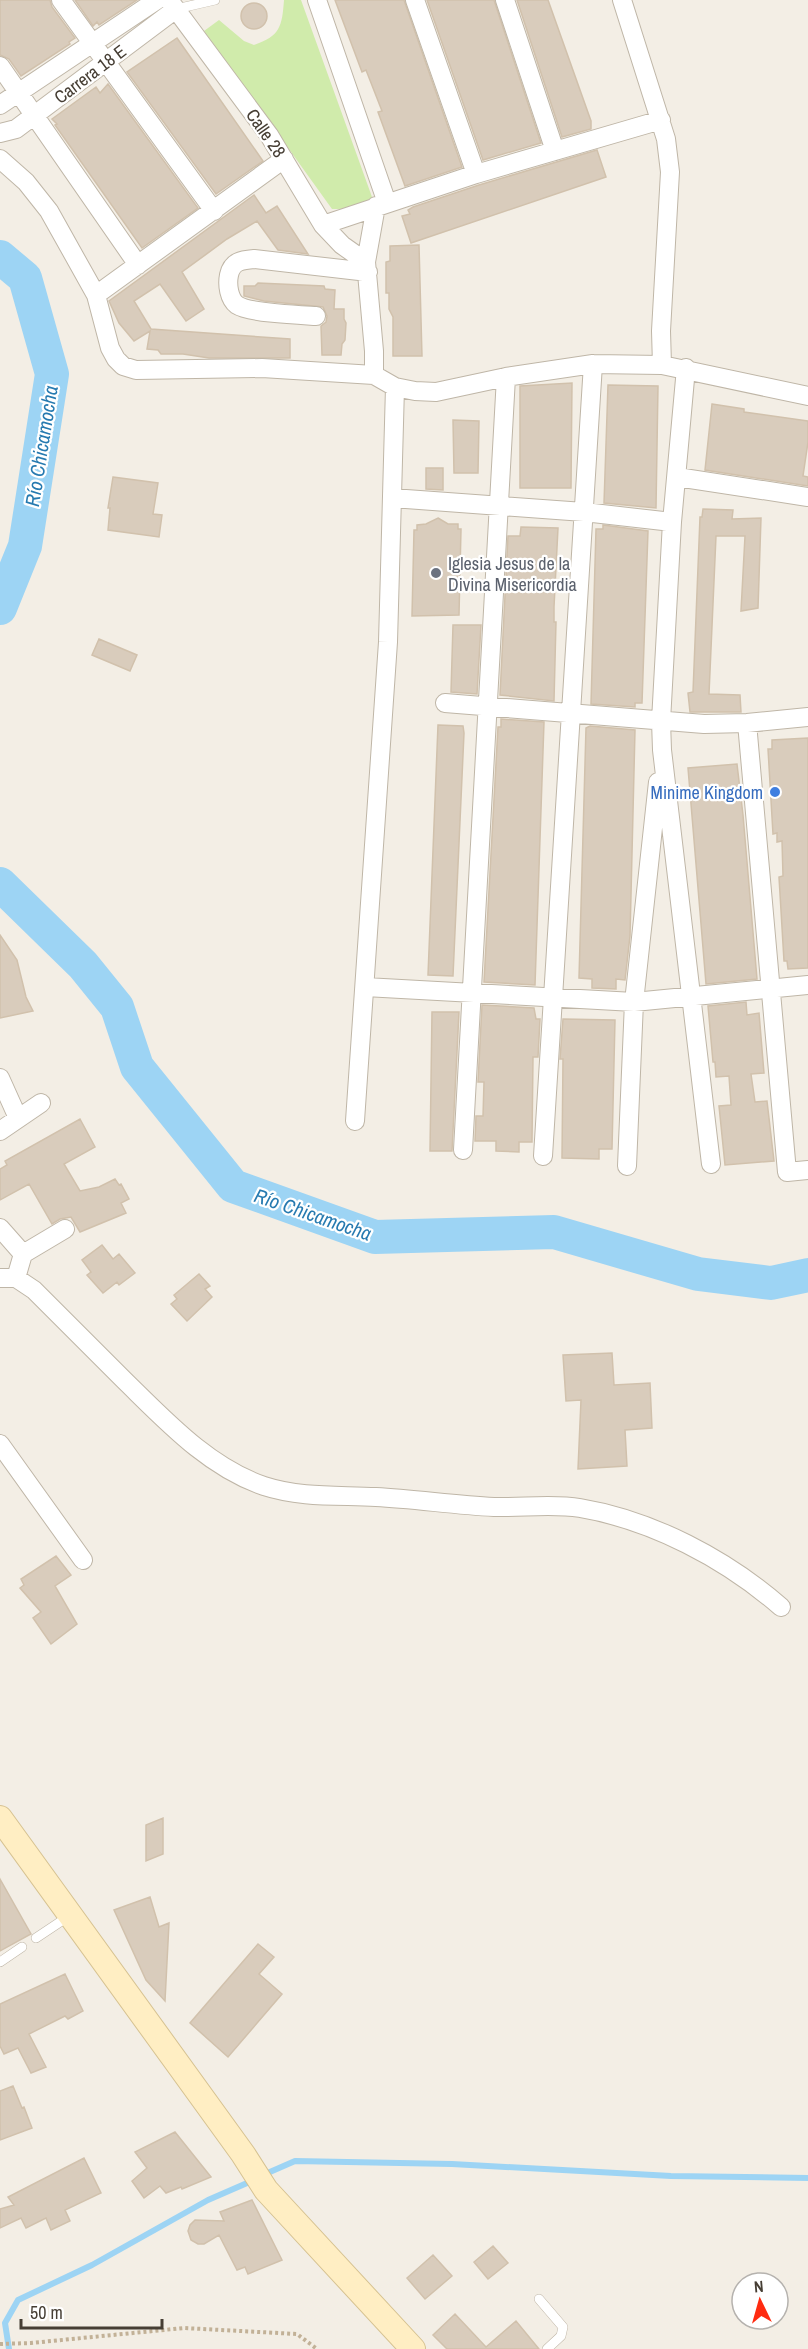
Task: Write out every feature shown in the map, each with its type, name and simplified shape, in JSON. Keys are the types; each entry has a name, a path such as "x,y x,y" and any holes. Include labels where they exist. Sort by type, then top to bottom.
{"main road":[{"path":"0,1818 243,2154 266,2190 413,2349"}],"street":[{"path":"61,0 213,211"},
{"name":"Carrera 18 E","path":"0,105 157,0"},
{"path":"317,0 382,205 367,267 374,375"},
{"path":"415,0 476,174"},
{"path":"504,0 555,151"},
{"path":"622,0 661,120 670,172 661,330 662,365"},
{"name":"Carrera 18 E","path":"0,133 16,129 35,115 106,62 173,5"},
{"name":"Calle 28","path":"173,5 284,159 323,225 367,267"},
{"path":"0,66 138,265"},
{"path":"323,225 476,174 661,120"},
{"path":"0,159 26,182 49,211 96,295 110,348 123,366 136,369 262,368 374,375 395,387 436,392 506,377 593,364 662,365 686,368 808,396"},
{"path":"96,295 284,159"},
{"path":"316,316 254,310 238,306 230,294 228,285 229,273 234,264 254,259 367,267"},
{"path":"543,1156 593,364"},
{"path":"686,368 672,522 661,721 662,750 711,1164"},
{"path":"463,1150 506,377"},
{"path":"355,1121 388,642 395,387"},
{"path":"676,477 808,497"},
{"path":"392,498 584,512 672,522"},
{"path":"445,703 704,724 747,723 808,717"},
{"path":"747,723 787,1172 808,1170"},
{"path":"627,1166 634,1002 662,750"},
{"path":"365,987 634,1002 808,985"},
{"path":"0,1078 18,1119"},
{"path":"0,1131 41,1103"},
{"path":"0,1228 23,1254"},
{"path":"65,1229 23,1254 8,1278 34,1290 170,1426 216,1462 255,1482 297,1494 376,1497 494,1507 539,1505 590,1510 622,1518 663,1533 754,1583 781,1607"},
{"path":"0,1444 83,1560"}],"lane":[{"path":"173,5 215,0"},
{"path":"36,1938 70,1916"},
{"path":"0,1962 22,1947"},
{"path":"539,2299 563,2327 561,2336 547,2349"}],"path":[{"path":"0,2344 22,2344 184,2328 297,2334 317,2349"}],"green space":[{"path":"284,0 301,0 372,197 358,206 332,209 204,31 219,20 244,41 254,45 263,42 278,29"}],"building":[{"path":"0,0 50,0 52,7 75,38 69,42 70,44 21,76 9,59 0,55"},
{"path":"75,0 137,0 99,25 97,22 93,26"},
{"path":"335,0 404,0 462,167 405,186 378,112 382,111 366,70 362,72"},
{"path":"427,0 494,0 541,143 483,160"},
{"path":"517,0 548,0 591,121 591,129 562,137"},
{"path":"254,3 264,6 267,16 264,26 254,29 244,26 241,16 244,6"},
{"path":"177,38 263,161 216,194 127,72"},
{"path":"108,84 198,208 142,248 52,119 96,87 100,93"},
{"path":"597,150 606,177 411,243 402,216 410,214 408,210 413,207"},
{"path":"254,195 266,213 277,206 308,254 278,250 257,221 227,239 182,272 204,309 186,321 160,284 134,301 151,329 290,339 290,358 209,358 183,354 161,354 158,350 147,349 150,331 134,341 119,323 109,301"},
{"path":"419,245 422,356 393,356 393,317 389,309 389,293 386,293 386,262 390,261 390,246"},
{"path":"258,283 324,286 325,289 335,290 334,309 344,309 346,323 341,355 322,355 321,326 326,322 327,316 323,307 264,301 244,296 244,286 255,286"},
{"path":"572,383 571,488 520,488 520,386"},
{"path":"608,385 658,386 656,508 604,503"},
{"path":"712,404 744,409 744,412 808,421 808,442 803,476 808,477 808,486 705,470"},
{"path":"453,420 479,421 478,473 454,473"},
{"path":"426,468 443,468 443,490 426,489"},
{"path":"113,477 158,483 153,514 162,515 159,537 108,530 110,508 108,508"},
{"path":"703,509 733,510 732,519 761,518 758,608 741,611 745,536 716,536 709,694 740,695 741,712 690,712 688,693 693,692 700,517 702,517"},
{"name":"Iglesia Jesus de la Divina Misericordia","path":"438,518 448,524 458,524 458,529 461,529 459,615 412,616 414,530 417,530 417,525 426,524"},
{"path":"603,525 648,531 642,703 635,703 635,707 591,704 596,529 603,529"},
{"path":"521,527 558,528 554,607 554,622 556,622 554,701 500,695 508,536 520,536"},
{"path":"453,625 481,625 477,694 451,692"},
{"path":"99,639 137,655 130,671 92,655"},
{"path":"501,719 544,722 535,985 484,982 498,727 501,727"},
{"path":"438,725 463,726 464,733 453,976 428,975"},
{"path":"590,726 635,730 630,936 625,980 616,979 616,989 592,988 592,979 579,978 586,728"},
{"path":"808,738 808,968 788,969 787,961 784,961 779,877 783,876 782,841 777,842 777,833 773,834 768,749 772,749 772,740"},
{"path":"737,764 757,979 706,984 688,768"},
{"path":"0,935 17,960 26,997 33,1011 0,1018"},
{"path":"746,1002 747,1015 759,1013 764,1073 751,1074 755,1102 767,1101 774,1161 725,1165 719,1106 731,1105 729,1076 716,1077 708,1006"},
{"path":"482,1005 534,1008 536,1019 540,1019 538,1057 533,1057 532,1142 519,1142 519,1152 496,1151 496,1141 475,1141 476,1116 483,1116 484,1082 478,1082"},
{"path":"432,1012 459,1012 452,1151 430,1151"},
{"path":"563,1019 615,1020 612,1149 599,1149 599,1159 562,1158 563,1059 560,1059"},
{"path":"80,1119 95,1147 64,1164 80,1191 99,1187 115,1179 119,1185 121,1184 129,1199 121,1203 126,1213 80,1232 71,1217 60,1219 52,1224 29,1184 0,1200 0,1169 7,1165 5,1161"},
{"path":"102,1245 113,1259 119,1254 135,1273 119,1285 117,1282 103,1293 87,1275 91,1272 82,1260"},
{"path":"199,1274 210,1286 205,1289 212,1297 187,1321 171,1304 177,1299 174,1295"},
{"path":"612,1353 614,1385 650,1383 652,1428 625,1430 627,1466 578,1469 581,1400 566,1401 563,1355"},
{"path":"56,1556 71,1575 55,1586 77,1624 51,1644 33,1618 41,1612 20,1588 24,1585 21,1579"},
{"path":"163,1818 163,1854 146,1861 146,1825"},
{"path":"0,1879 31,1934 0,1951"},
{"path":"150,1897 159,1927 169,1923 165,2001 146,1980 114,1910"},
{"path":"258,1944 274,1957 259,1974 282,1994 228,2057 190,2023"},
{"path":"65,1974 83,2011 68,2019 65,2016 29,2034 46,2067 31,2073 18,2048 4,2054 0,2046 0,2004"},
{"path":"13,2086 32,2128 0,2140 0,2091"},
{"path":"175,2132 211,2177 166,2193 160,2186 144,2198 132,2181 147,2168 135,2152"},
{"path":"84,2158 101,2193 65,2210 70,2221 51,2230 46,2218 26,2228 21,2218 0,2228 0,2209 14,2205 8,2197"},
{"path":"252,2200 282,2260 248,2274 245,2267 237,2270 219,2235 204,2244 198,2244 191,2240 188,2231 195,2220 224,2221 220,2212"},
{"path":"493,2246 508,2263 488,2279 474,2262"},
{"path":"433,2255 452,2276 425,2299 407,2278"},
{"path":"455,2314 486,2347 516,2321 539,2349 447,2349 433,2335"}],"waterway":[{"name":"Río Chicamocha","path":"0,257 25,278 52,374 25,546 0,608"},
{"name":"Río Chicamocha","path":"0,884 83,965 117,1007 137,1067 233,1186 375,1237 554,1232 698,1274 771,1283 808,1275"},
{"path":"263,2175 295,2161 452,2164 671,2176 808,2178"},
{"path":"9,2349 5,2323 18,2300 92,2265 208,2200 254,2180"}],"place":[{"name":"Iglesia Jesus de la Divina Misericordia","path":"436,573"},
{"name":"Minime Kingdom","path":"775,792"}]}
